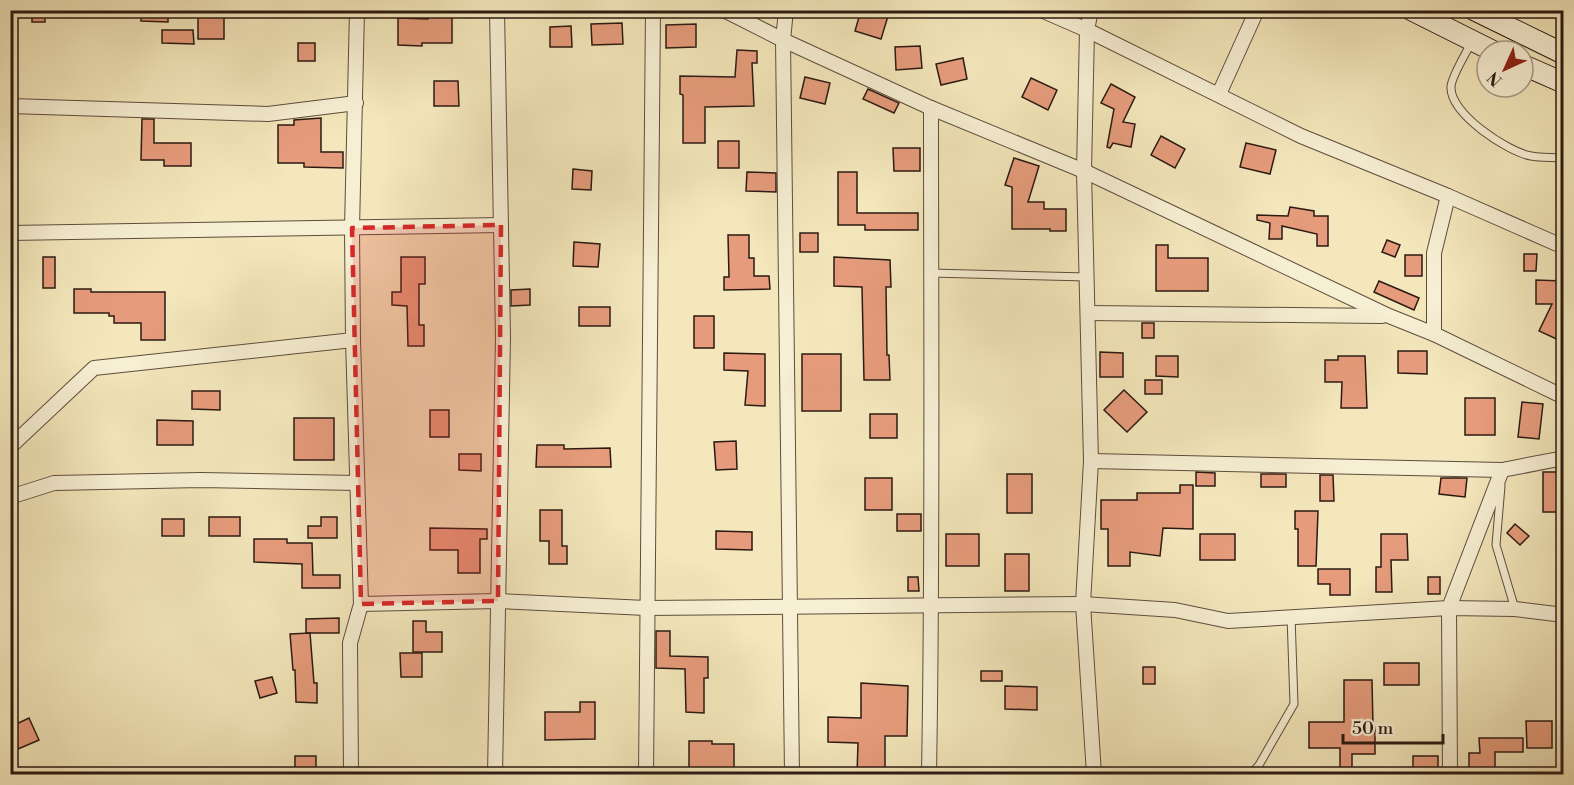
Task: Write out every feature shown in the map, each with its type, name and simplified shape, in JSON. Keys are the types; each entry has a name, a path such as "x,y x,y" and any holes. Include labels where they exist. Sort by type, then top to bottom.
{"main road":[{"path":"1411,10 1475,42"},
{"path":"1474,10 1563,54"},
{"path":"1535,70 1563,83"}],"street":[{"path":"351,774 350,643 361,604 356,483 352,228 357,10"},
{"path":"495,774 503,337 497,10"},
{"path":"646,774 653,10"},
{"path":"724,10 783,40 932,108 1084,171 1389,316 1434,334 1563,397"},
{"path":"786,10 783,40 792,774"},
{"path":"1041,10 1219,94 1300,136 1448,196 1563,247"},
{"path":"1091,10 1087,30 1084,171 1091,461 1083,604 1094,774"},
{"path":"1219,94 1257,10"},
{"path":"10,106 268,114 356,104"},
{"path":"929,774 932,606 932,108"},
{"path":"1434,334 1434,254 1448,196"},
{"path":"10,234 501,225"},
{"path":"1088,313 1389,316"},
{"path":"10,447 94,368 353,340"},
{"path":"1091,461 1502,470 1563,458"},
{"path":"1450,774 1449,608 1502,470"},
{"path":"10,497 54,483 201,480 356,483"},
{"path":"361,604 498,602 646,608 1083,604 1175,610 1228,621 1449,608 1515,609 1563,615"}],"lane":[{"path":"1472,41 1450,86 1453,101 1464,116 1492,138 1530,156 1563,158"},
{"path":"931,273 1087,277"},
{"path":"1502,470 1496,545 1515,609"},
{"path":"1251,774 1259,765 1294,704 1291,616"}],"highlighted area":[{"path":"501,225 498,601 361,604 352,228"}],"building":[{"path":"32,10 45,10 45,22 32,22"},
{"path":"141,10 168,10 168,22 141,21"},
{"path":"861,10 871,10 888,16 881,39 855,31"},
{"path":"428,16 452,17 452,43 422,43 422,46 398,45 398,18 428,19"},
{"path":"198,17 224,17 224,39 198,39"},
{"path":"622,23 623,44 592,45 591,24"},
{"path":"696,24 696,47 666,48 666,25"},
{"path":"571,26 572,47 550,47 550,27"},
{"path":"162,30 193,30 194,44 162,43"},
{"path":"298,43 315,43 315,61 298,61"},
{"path":"920,46 922,68 896,70 895,47"},
{"path":"737,50 757,51 757,63 752,63 754,106 705,107 705,143 683,143 683,95 680,94 680,76 735,77"},
{"path":"963,58 967,79 941,85 936,64"},
{"path":"805,77 830,83 825,104 800,98"},
{"path":"1031,78 1057,90 1048,110 1022,97"},
{"path":"434,81 458,81 459,106 434,106"},
{"path":"1111,84 1135,97 1123,122 1135,124 1131,147 1113,143 1110,148 1107,147 1114,109 1101,103"},
{"path":"868,89 899,103 894,113 863,99"},
{"path":"321,118 321,152 343,152 343,168 304,167 304,163 278,163 278,125 294,125 294,120"},
{"path":"142,119 154,119 154,143 191,143 191,166 164,166 164,160 141,160"},
{"path":"1161,136 1185,149 1175,168 1151,155"},
{"path":"718,141 739,141 739,168 718,168"},
{"path":"1246,143 1276,150 1270,174 1240,167"},
{"path":"893,148 920,148 920,171 894,171"},
{"path":"1014,158 1039,166 1028,202 1044,202 1044,209 1066,209 1066,231 1012,229 1012,187 1005,185"},
{"path":"573,169 592,171 591,190 572,189"},
{"path":"747,172 776,173 776,192 746,191"},
{"path":"838,172 857,172 857,213 918,213 918,230 865,230 865,225 838,225"},
{"path":"1290,207 1314,211 1314,216 1328,216 1328,246 1317,246 1317,234 1282,226 1282,239 1269,239 1270,223 1257,220 1257,215 1288,216"},
{"path":"800,233 818,233 818,252 800,252"},
{"path":"728,235 749,235 749,258 754,258 754,276 769,276 770,289 724,290 724,277 729,277"},
{"path":"1387,240 1400,245 1395,257 1382,252"},
{"path":"574,242 600,244 598,267 573,266"},
{"path":"1156,245 1168,245 1168,258 1208,258 1208,291 1156,291"},
{"path":"1524,254 1537,254 1536,271 1524,271"},
{"path":"1405,255 1422,255 1422,276 1405,276"},
{"path":"43,257 55,257 55,288 43,288"},
{"path":"401,257 425,257 425,284 419,284 419,325 424,325 424,346 408,346 407,306 392,305 392,292 401,292"},
{"path":"834,257 890,260 891,287 886,287 887,355 889,355 890,380 864,380 862,287 834,286"},
{"path":"1536,280 1563,281 1563,342 1539,331 1552,304 1536,304"},
{"path":"1379,281 1419,298 1414,310 1374,292"},
{"path":"74,289 91,289 91,292 165,292 165,340 141,340 141,323 114,323 114,316 109,316 109,313 74,313"},
{"path":"530,289 530,305 511,306 511,290"},
{"path":"579,307 610,307 610,326 579,326"},
{"path":"694,316 714,316 714,348 694,348"},
{"path":"1142,323 1154,323 1154,338 1142,338"},
{"path":"1398,351 1427,351 1427,374 1398,373"},
{"path":"1100,352 1123,353 1123,377 1100,377"},
{"path":"724,353 765,354 765,406 745,405 748,371 724,370"},
{"path":"802,354 841,354 841,411 802,411"},
{"path":"1156,356 1178,356 1178,377 1156,376"},
{"path":"1338,356 1365,356 1367,408 1341,408 1342,382 1325,382 1325,360 1338,360"},
{"path":"1145,380 1162,380 1162,394 1145,394"},
{"path":"1124,390 1147,412 1127,432 1104,410"},
{"path":"192,391 220,391 220,410 192,409"},
{"path":"1465,398 1495,398 1495,435 1465,435"},
{"path":"1522,402 1543,404 1539,439 1518,437"},
{"path":"430,410 449,410 449,437 430,437"},
{"path":"870,414 897,414 897,438 870,438"},
{"path":"294,418 334,418 334,460 294,460"},
{"path":"157,420 193,421 193,445 157,445"},
{"path":"736,441 737,469 716,470 714,442"},
{"path":"537,445 564,445 564,449 610,448 611,467 536,467"},
{"path":"459,454 481,454 481,471 459,470"},
{"path":"1196,472 1215,473 1215,486 1196,486"},
{"path":"1543,472 1557,472 1557,512 1543,512"},
{"path":"1007,474 1032,474 1032,513 1007,513"},
{"path":"1261,474 1286,474 1286,487 1261,487"},
{"path":"1320,475 1333,475 1334,501 1320,501"},
{"path":"865,478 892,478 892,510 865,510"},
{"path":"1441,478 1467,478 1465,497 1439,494"},
{"path":"1180,485 1193,485 1193,529 1163,528 1160,556 1130,552 1130,566 1108,566 1108,529 1101,529 1101,500 1137,500 1137,493 1180,493"},
{"path":"540,510 562,510 562,546 567,546 567,564 549,564 549,541 540,541"},
{"path":"1295,511 1318,511 1316,566 1298,566 1298,529 1295,529"},
{"path":"897,514 921,514 921,531 897,531"},
{"path":"209,517 240,517 240,536 209,536"},
{"path":"321,517 337,517 337,538 308,538 308,526 321,526"},
{"path":"162,519 184,519 184,536 162,536"},
{"path":"1515,524 1529,536 1520,545 1507,533"},
{"path":"430,528 487,529 487,539 480,539 480,573 458,573 458,550 430,550"},
{"path":"716,531 752,532 752,550 716,549"},
{"path":"946,534 979,534 979,566 946,566"},
{"path":"1200,534 1235,534 1235,560 1200,560"},
{"path":"1381,534 1407,534 1408,560 1391,560 1392,592 1376,592 1376,567 1381,567"},
{"path":"254,539 287,539 287,543 312,543 313,575 340,575 340,588 302,588 302,564 254,562"},
{"path":"1005,554 1029,554 1029,591 1005,591"},
{"path":"1318,569 1350,569 1350,595 1330,595 1330,584 1318,584"},
{"path":"908,577 918,577 919,591 908,591"},
{"path":"1428,577 1440,577 1440,594 1428,594"},
{"path":"339,618 339,633 306,633 306,619"},
{"path":"413,621 426,621 426,632 442,632 442,652 413,652"},
{"path":"656,631 670,631 670,656 708,657 708,678 704,678 704,713 686,712 685,669 656,668"},
{"path":"310,633 314,683 317,683 317,703 296,702 295,670 293,670 290,634"},
{"path":"400,653 422,653 422,677 401,677"},
{"path":"1384,663 1419,663 1419,685 1384,685"},
{"path":"1143,667 1155,667 1155,684 1143,684"},
{"path":"981,671 1002,671 1002,681 981,681"},
{"path":"272,677 277,693 260,698 255,681"},
{"path":"1344,680 1372,680 1375,754 1352,754 1352,774 1340,774 1340,748 1309,748 1309,722 1344,722"},
{"path":"861,683 908,686 907,736 885,736 885,774 857,774 858,743 828,742 828,717 861,718"},
{"path":"1005,686 1037,687 1037,710 1005,709"},
{"path":"580,702 595,702 595,739 545,740 545,712 580,712"},
{"path":"29,718 39,740 18,749 10,733 10,727"},
{"path":"1526,721 1552,721 1552,748 1527,748"},
{"path":"1479,738 1523,738 1523,752 1495,752 1495,774 1469,774 1469,753 1480,753"},
{"path":"689,741 734,744 734,774 718,774 718,769 689,769"},
{"path":"295,756 316,756 316,774 295,774"},
{"path":"1413,756 1438,756 1438,774 1413,774"}]}
